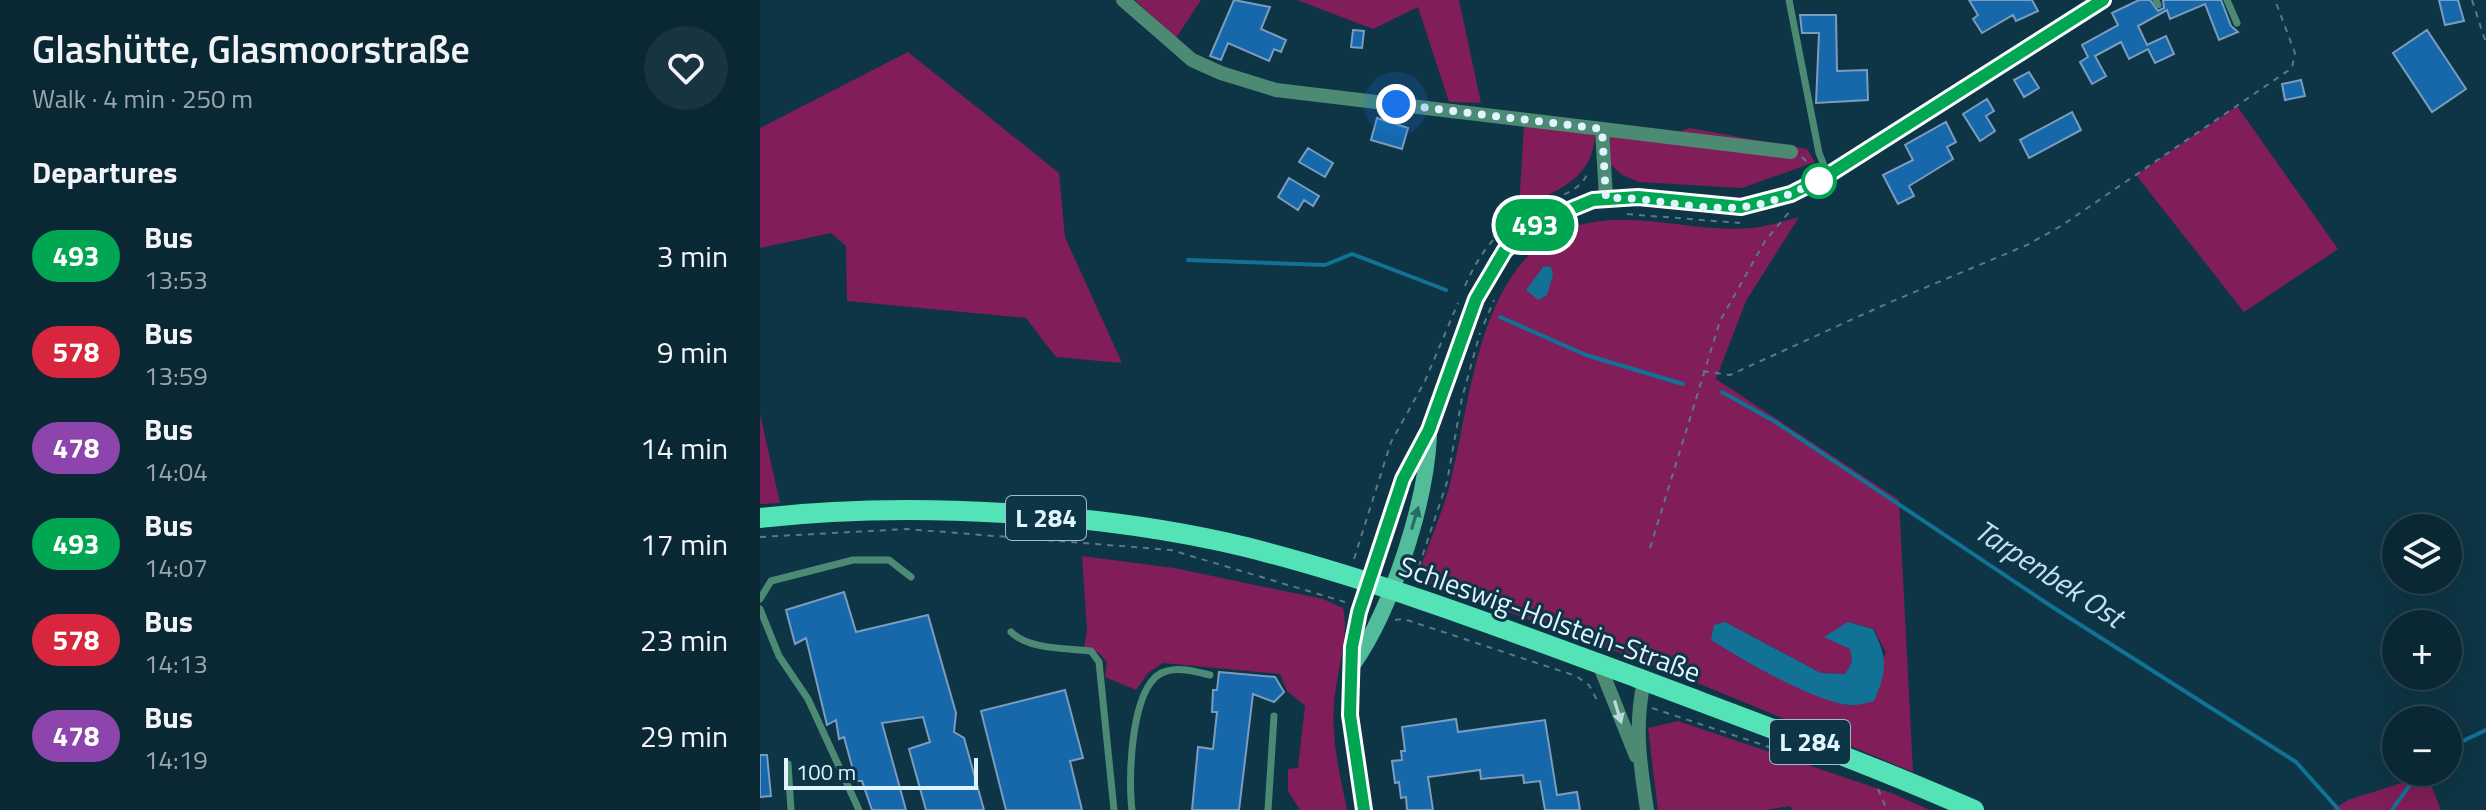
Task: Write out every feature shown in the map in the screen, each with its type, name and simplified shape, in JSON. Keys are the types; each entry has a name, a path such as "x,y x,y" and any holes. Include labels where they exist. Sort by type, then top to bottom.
{"main road":[{"path":"1364,810 1350,715 1354,663 1352,647 1359,612 1403,479 1429,430 1476,299 1505,250 1542,221 1579,204 1606,198 1638,197 1741,207 1791,194 1828,175 2103,0"},
{"path":"1354,663 1368,642 1377,619 1397,594 1424,485 1429,430"},
{"name":"Schleswig-Holstein-Straße","path":"760,518 912,510 1131,526 1246,547 1368,584 1599,664 1872,765 1974,810"}],"street":[{"path":"1123,0 1192,60 1221,73 1276,90 1791,152"},
{"path":"1602,129 1606,198"},
{"path":"1599,664 1638,760"},
{"path":"1644,681 1636,725 1638,760 1647,810"}],"lane":[{"path":"1789,0 1819,153 1828,175"},
{"path":"2227,0 2237,23"},
{"path":"760,599 771,581 853,560 889,560 911,577"},
{"path":"760,609 779,656 808,699 859,810"},
{"path":"1011,632 1019,640 1031,643 1091,651 1099,662 1114,810"},
{"path":"1132,810 1129,788 1137,716 1154,678 1165,671 1210,675"},
{"path":"1268,810 1274,716"},
{"path":"788,764 791,810"}],"path":[{"path":"1703,371 1730,375 1886,304 2027,245 2061,226 2292,68 2295,53 2275,0"},
{"path":"2472,0 2486,43"},
{"path":"1650,548 1720,321 1765,241 1789,212 1791,194"},
{"path":"1395,620 1397,594 1447,482 1462,398 1494,299"},
{"path":"760,537 907,529 1171,550 1345,602 1349,610 1359,612"},
{"path":"1377,619 1389,623 1404,619 1576,676 1589,685 1598,702 1615,702"}],"shaded area":[{"path":"1135,0 1201,0 1176,38"},
{"path":"1297,0 1459,0 1481,103 1449,102 1418,7 1373,29"},
{"path":"908,52 1059,173 1065,237 1122,363 1056,357 1026,318 847,301 846,246 831,233 760,248 760,128"},
{"path":"2237,106 2338,249 2244,312 2136,175"},
{"path":"1607,124 1679,132 1689,128 1807,149 1815,162 1742,188 1639,182 1622,175 1608,162"},
{"path":"1524,125 1595,134 1593,150 1580,173 1559,189 1519,209"},
{"path":"1799,217 1746,301 1716,379 1899,500 1913,772 1661,668 1429,583 1421,566 1448,491 1476,364 1488,325 1504,288 1527,258 1556,235 1594,222 1633,220 1732,229 1764,226","holes":["1725,622 1821,673 1845,674 1852,662 1848,622 1874,629 1886,653 1850,706 1776,676"]},
{"path":"760,414 780,503 760,504"},
{"path":"1082,556 1174,568 1323,599 1343,608 1344,643 1333,716 1347,810 1300,810 1288,791 1288,769 1298,768 1305,706 1287,691 1280,674 1163,663 1148,673 1136,690 1105,677 1107,662 1098,652 1084,650 1087,629"},
{"path":"1678,721 1894,794 1930,810 1792,810 1790,806 1766,810 1658,810 1648,728"},
{"path":"2392,786 2431,786 2441,810 2332,810 2348,800"}],"water":[{"path":"1544,266 1551,267 1553,275 1547,295 1538,300 1526,290"},
{"path":"1725,622 1821,673 1845,674 1852,662 1850,649 1824,637 1848,622 1873,629 1884,665 1874,701 1852,705 1834,702 1759,668 1711,640 1714,625"}],"building":[{"path":"1234,0 1270,7 1261,29 1286,40 1281,52 1274,49 1269,61 1228,43 1221,60 1210,56"},
{"path":"1969,0 2032,0 2038,11 2016,21 2013,15 1982,33 1973,19 1978,15"},
{"path":"2139,0 2150,0 2158,11 2164,8 2163,0 2221,0 2231,26 2238,32 2219,40 2205,4 2170,19 2167,10 2138,26 2147,45 2166,36 2174,54 2155,63 2148,49 2129,59 2121,42 2095,56 2106,76 2092,84 2080,62 2088,57 2082,45 2118,25 2112,13"},
{"path":"2439,0 2458,0 2464,21 2445,25"},
{"path":"1800,15 1836,15 1837,71 1867,70 1868,100 1816,103 1819,33 1802,33"},
{"path":"1353,30 1364,31 1362,48 1351,47"},
{"path":"2427,30 2466,89 2432,112 2393,53"},
{"path":"2029,72 2039,88 2024,97 2014,80"},
{"path":"2301,80 2305,96 2285,100 2282,84"},
{"path":"1987,99 1994,111 1986,116 1995,131 1980,141 1963,114"},
{"path":"2072,112 2081,130 2029,158 2020,140"},
{"path":"1377,118 1408,128 1402,149 1371,140"},
{"path":"1946,122 1956,142 1947,147 1953,159 1909,186 1914,196 1898,204 1883,175 1913,160 1905,145"},
{"path":"1308,148 1333,163 1325,177 1299,162"},
{"path":"1289,178 1319,196 1313,206 1304,200 1298,210 1278,197"},
{"path":"844,592 856,632 928,615 956,713 954,732 964,738 984,810 926,810 909,749 930,742 923,717 882,723 906,810 872,810 862,781 856,781 844,737 839,739 836,720 827,725 806,638 795,644 786,610"},
{"path":"1219,672 1275,677 1284,692 1274,702 1253,694 1239,810 1192,810 1198,747 1213,749 1217,712 1212,712 1213,690 1217,690"},
{"path":"1065,690 1083,758 1070,761 1082,810 1006,810 981,711"},
{"path":"1456,719 1458,732 1545,720 1557,795 1577,792 1580,810 1545,810 1540,781 1524,783 1523,775 1481,779 1480,770 1428,777 1433,810 1407,810 1406,797 1401,798 1399,782 1395,783 1392,761 1402,760 1401,751 1405,751 1402,727"},
{"path":"760,755 767,755 771,796 760,797"}],"waterway":[{"name":"Tarpenbek Ost","path":"1188,260 1325,265 1352,254 1446,290"},
{"name":"Tarpenbek Ost","path":"1500,317 1586,355 1683,384"},
{"name":"Tarpenbek Ost","path":"1722,392 1774,421 2054,608 2296,762 2339,810"},
{"name":"Tarpenbek Ost","path":"2462,741 2486,730"},
{"name":"Tarpenbek Ost","path":"2392,810 2409,786"}],"bus line":[{"name":"493","path":"1364,810 1350,715 1350,681 1354,663 1352,647 1359,612 1403,479 1429,430 1476,299 1505,250 1542,221 1593,200 1638,197 1741,207 1791,194 1828,175 2103,0"}],"route":[{"path":"1396,104 1602,129 1602,183 1606,198 1638,197 1741,207 1767,202 1819,181"}]}
